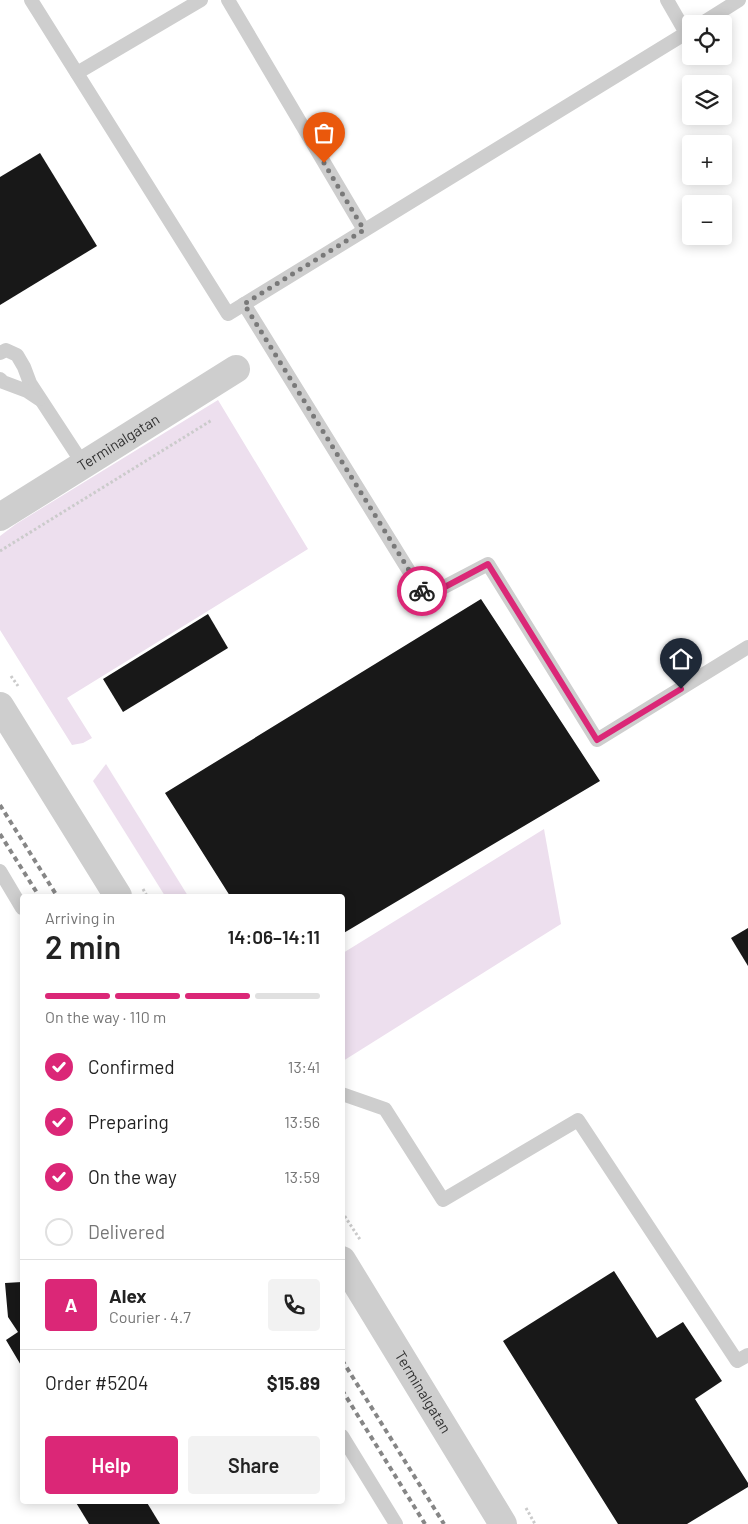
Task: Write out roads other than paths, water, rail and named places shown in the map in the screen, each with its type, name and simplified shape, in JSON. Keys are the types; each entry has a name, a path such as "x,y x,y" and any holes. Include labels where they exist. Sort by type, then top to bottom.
{"street":[{"name":"Terminalgatan","path":"0,517 236,369"},
{"path":"0,706 117,894"},
{"name":"Terminalgatan","path":"345,1265 503,1524"}],"lane":[{"path":"31,0 228,314 682,35"},
{"path":"77,73 201,0"},
{"path":"228,0 364,230"},
{"path":"666,0 682,22"},
{"path":"716,15 740,0"},
{"path":"244,304 426,597 488,564 597,740 748,647"},
{"path":"0,353 6,350 17,355 30,383 84,464"},
{"path":"0,379 27,390 42,401"},
{"path":"0,871 20,905"},
{"path":"345,1095 385,1109 443,1200 578,1120 737,1362 748,1355"},
{"path":"345,1441 396,1524"}],"railway":[{"path":"0,805 56,894"},
{"path":"0,834 38,894"},
{"path":"345,1365 444,1524"},
{"path":"345,1395 425,1524"}]}
